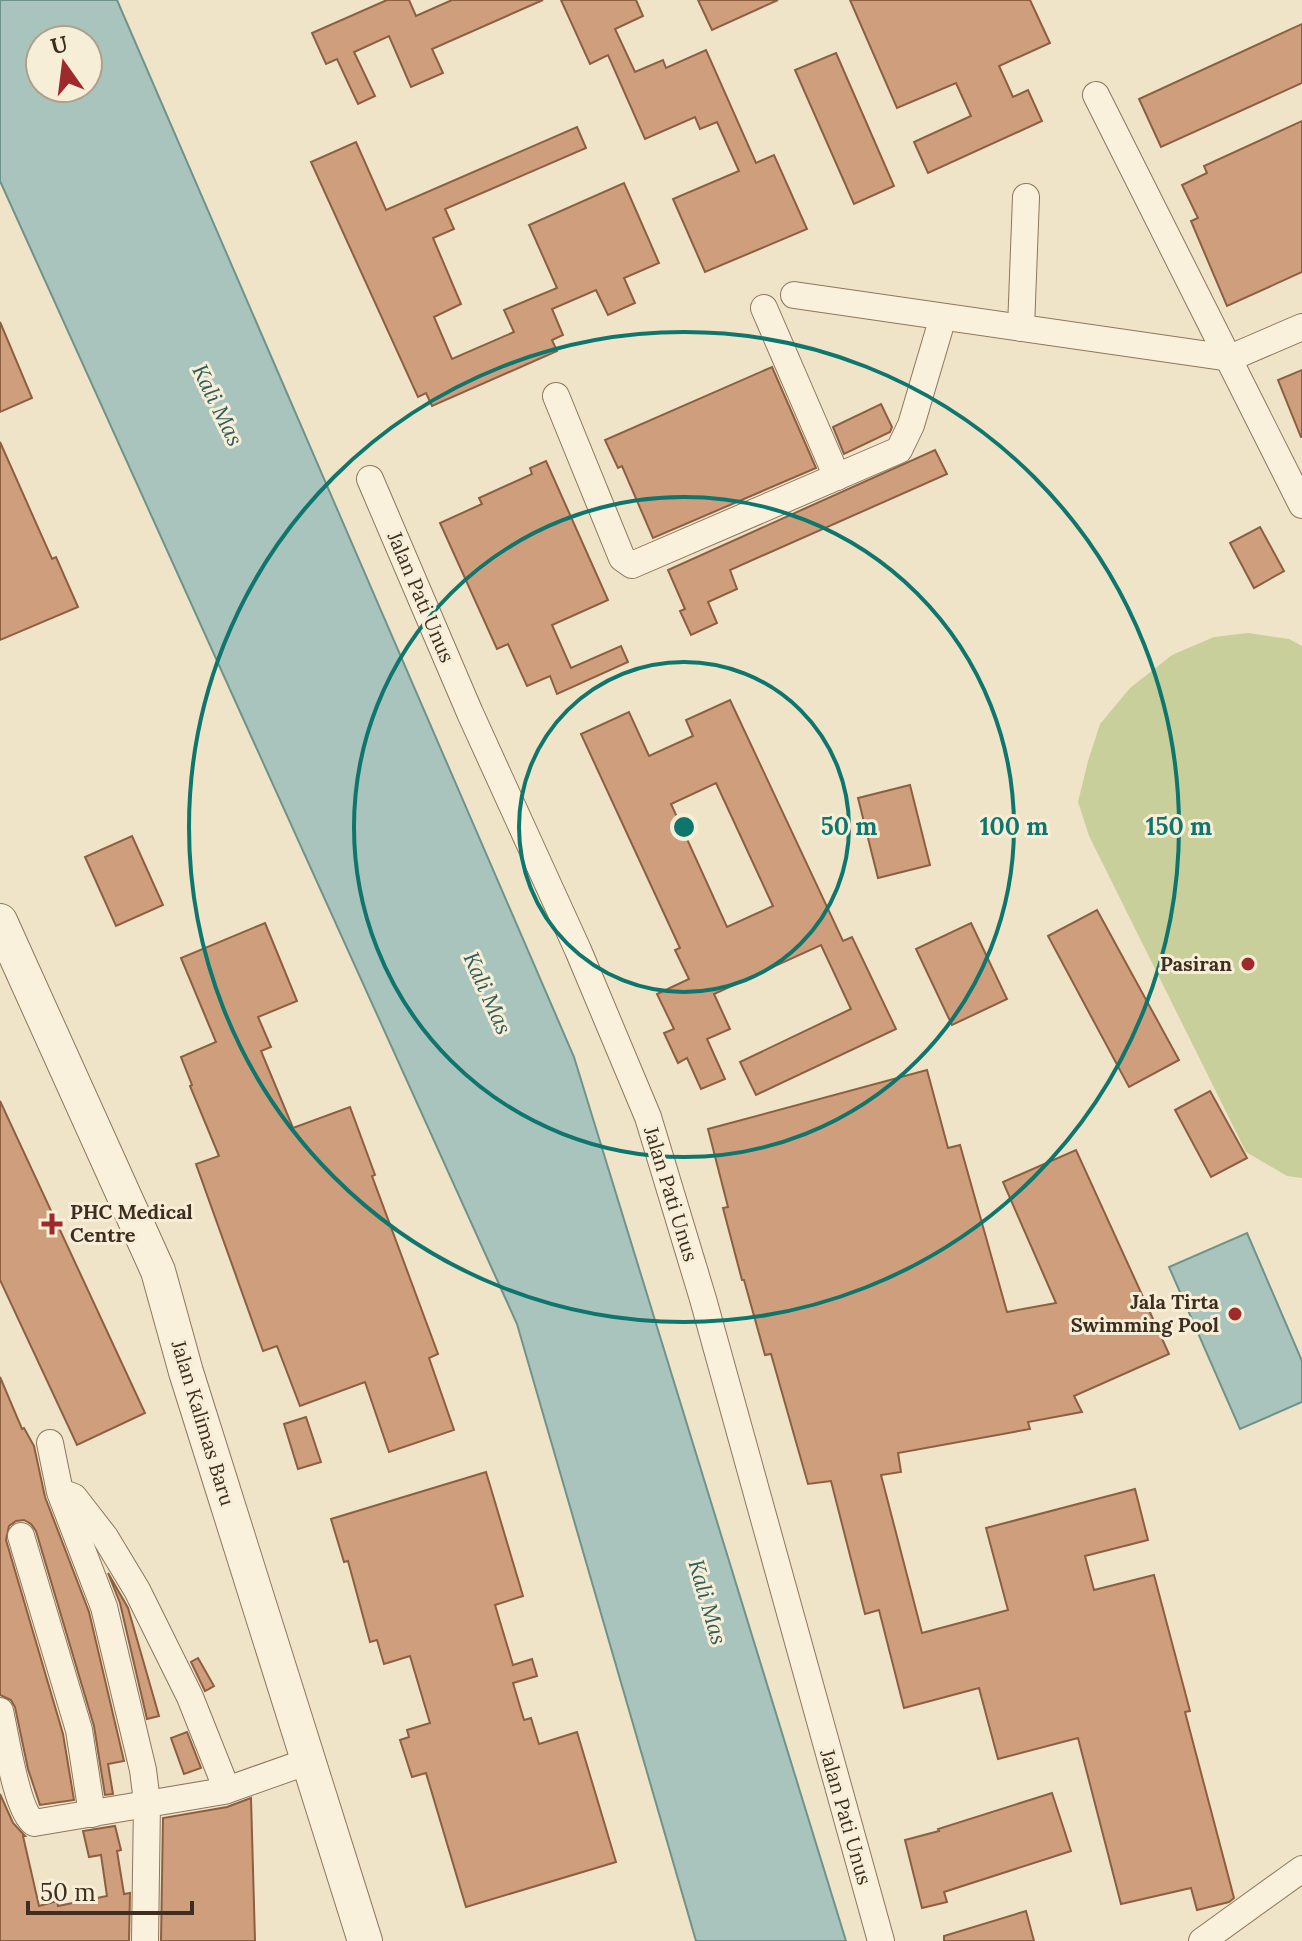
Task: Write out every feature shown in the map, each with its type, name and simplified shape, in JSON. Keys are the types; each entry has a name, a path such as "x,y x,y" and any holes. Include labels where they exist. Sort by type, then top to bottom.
{"street":[{"path":"1096,95 1302,505"},
{"path":"1021,328 1026,197"},
{"path":"794,295 1230,358 1302,327"},
{"path":"764,308 837,477"},
{"path":"556,396 622,558 632,565 899,450 911,425 943,317"},
{"name":"Jalan Pati Unus","path":"370,479 470,713 578,950 648,1117 703,1299 881,1941"},
{"name":"Jalan Kalimas Baru","path":"0,921 158,1271 186,1372 365,1941"},
{"path":"50,1443 60,1492 104,1607 143,1770 147,1802 145,1941"},
{"path":"60,1492 74,1497 105,1537 137,1590 190,1697 227,1790"},
{"path":"21,1536 79,1730 92,1814"},
{"path":"0,1711 13,1773 27,1817 39,1824 147,1802 227,1790 309,1761"},
{"path":"1202,1941 1302,1869"}],"green space":[{"name":"Pasiran","path":"1248,633 1289,639 1302,646 1302,1178 1287,1176 1246,1152 1089,836 1078,802 1100,724 1130,688 1172,655 1214,637"}],"water":[{"name":"Kali Mas","path":"0,0 117,0 574,1057 846,1941 696,1941 517,1324 0,181"},
{"name":"Jala Tirta Swimming Pool","path":"1247,1233 1302,1361 1302,1402 1240,1429 1169,1267"}],"building":[{"path":"387,0 409,0 416,16 452,0 543,0 432,49 443,73 411,87 389,36 354,52 375,96 358,104 337,59 326,64 312,33"},
{"path":"561,0 636,0 643,16 615,29 635,72 663,60 666,68 706,50 756,163 774,155 807,229 705,272 673,199 739,171 717,122 700,129 695,117 645,139 608,55 590,64"},
{"path":"698,0 778,0 712,30"},
{"path":"850,0 1030,0 1050,43 999,66 1013,97 1028,90 1042,121 928,173 914,142 971,116 956,83 897,108"},
{"path":"1302,24 1302,83 1161,147 1139,99"},
{"path":"836,53 894,186 854,204 795,70"},
{"path":"1302,121 1302,272 1227,306 1191,221 1198,218 1182,185 1207,173 1204,166"},
{"path":"577,127 586,148 445,209 454,229 433,238 461,304 434,317 452,359 514,332 504,310 557,288 529,225 624,183 659,263 624,278 635,303 608,315 596,290 552,309 563,335 552,340 557,351 432,406 426,393 418,397 311,162 356,142 386,210"},
{"path":"0,322 32,398 0,412"},
{"path":"772,367 816,468 653,538 622,466 618,468 605,440"},
{"path":"1302,370 1302,437 1301,437 1278,380"},
{"path":"881,404 892,427 890,432 844,454 833,427"},
{"path":"0,442 52,559 56,557 78,607 0,640"},
{"path":"935,450 947,474 730,570 737,589 708,602 717,623 691,635 680,611 685,609 668,570"},
{"path":"546,461 608,600 552,625 571,668 621,646 628,662 557,694 550,676 527,686 508,644 497,649 440,523 482,504 479,498 532,474 530,468"},
{"path":"1260,527 1284,571 1254,588 1230,543"},
{"path":"730,700 843,941 852,937 896,1029 756,1095 740,1062 851,1009 821,945 714,994 730,1029 707,1039 725,1079 701,1089 687,1058 678,1063 664,1033 674,1029 657,994 689,979 675,950 680,948 581,734 629,712 649,756 693,736 686,720","holes":["716,783 773,906 727,927 671,804"]},
{"path":"910,785 930,865 878,878 858,798"},
{"path":"132,836 163,905 116,926 85,857"},
{"path":"1097,910 1179,1060 1129,1087 1048,936"},
{"path":"265,923 297,1001 258,1017 271,1047 261,1051 293,1128 350,1107 375,1175 372,1176 438,1354 429,1358 454,1430 389,1452 365,1382 300,1406 277,1346 263,1351 196,1164 219,1156 181,1057 216,1042 181,958"},
{"path":"971,923 1007,999 952,1025 916,949"},
{"path":"927,1070 948,1148 960,1145 1007,1312 1056,1303 1003,1182 1076,1150 1169,1354 1074,1396 1082,1412 1028,1422 1030,1429 898,1453 901,1472 881,1475 922,1633 1008,1610 986,1528 1135,1489 1148,1540 1085,1556 1094,1590 1154,1575 1190,1711 1185,1712 1234,1898 1229,1902 1197,1910 1191,1888 1121,1904 1078,1738 998,1759 979,1688 904,1708 879,1610 865,1614 831,1481 808,1484 771,1354 765,1355 742,1280 723,1208 728,1207 708,1129"},
{"path":"1210,1091 1247,1158 1211,1177 1175,1110"},
{"name":"PHC Medical Centre","path":"0,1101 145,1413 77,1445 0,1280"},
{"path":"0,1377 22,1429 34,1446 45,1497 89,1612 124,1761 108,1764 113,1794 105,1795 94,1726 36,1531 24,1520 9,1526 6,1540 63,1734 74,1800 40,1805 28,1769 15,1707 11,1700 0,1695"},
{"path":"306,1417 321,1462 298,1469 284,1424"},
{"path":"486,1472 523,1596 495,1605 513,1665 532,1659 537,1676 513,1683 524,1720 531,1718 539,1744 577,1732 616,1862 466,1907 426,1773 412,1777 400,1740 409,1737 407,1730 430,1723 410,1656 384,1664 377,1640 370,1642 348,1561 344,1562 331,1519"},
{"path":"108,1573 128,1608 159,1716 147,1719 120,1603"},
{"path":"198,1658 214,1686 205,1691 191,1662"},
{"path":"187,1732 201,1768 184,1774 171,1738"},
{"path":"1052,1793 1071,1851 944,1892 947,1902 922,1908 905,1840"},
{"path":"0,1794 13,1823 25,1836 39,1906 57,1901 58,1906 107,1896 101,1855 89,1857 83,1831 115,1826 121,1850 117,1851 124,1894 130,1893 129,1941 0,1941"},
{"path":"251,1798 255,1941 161,1941 163,1818 227,1807"},
{"path":"1026,1911 1034,1941 944,1941 944,1936"}],"place":[{"name":"Pasiran","path":"1248,964"},
{"name":"PHC Medical Centre","path":"52,1224"},
{"name":"Jala Tirta Swimming Pool","path":"1235,1314"}]}
